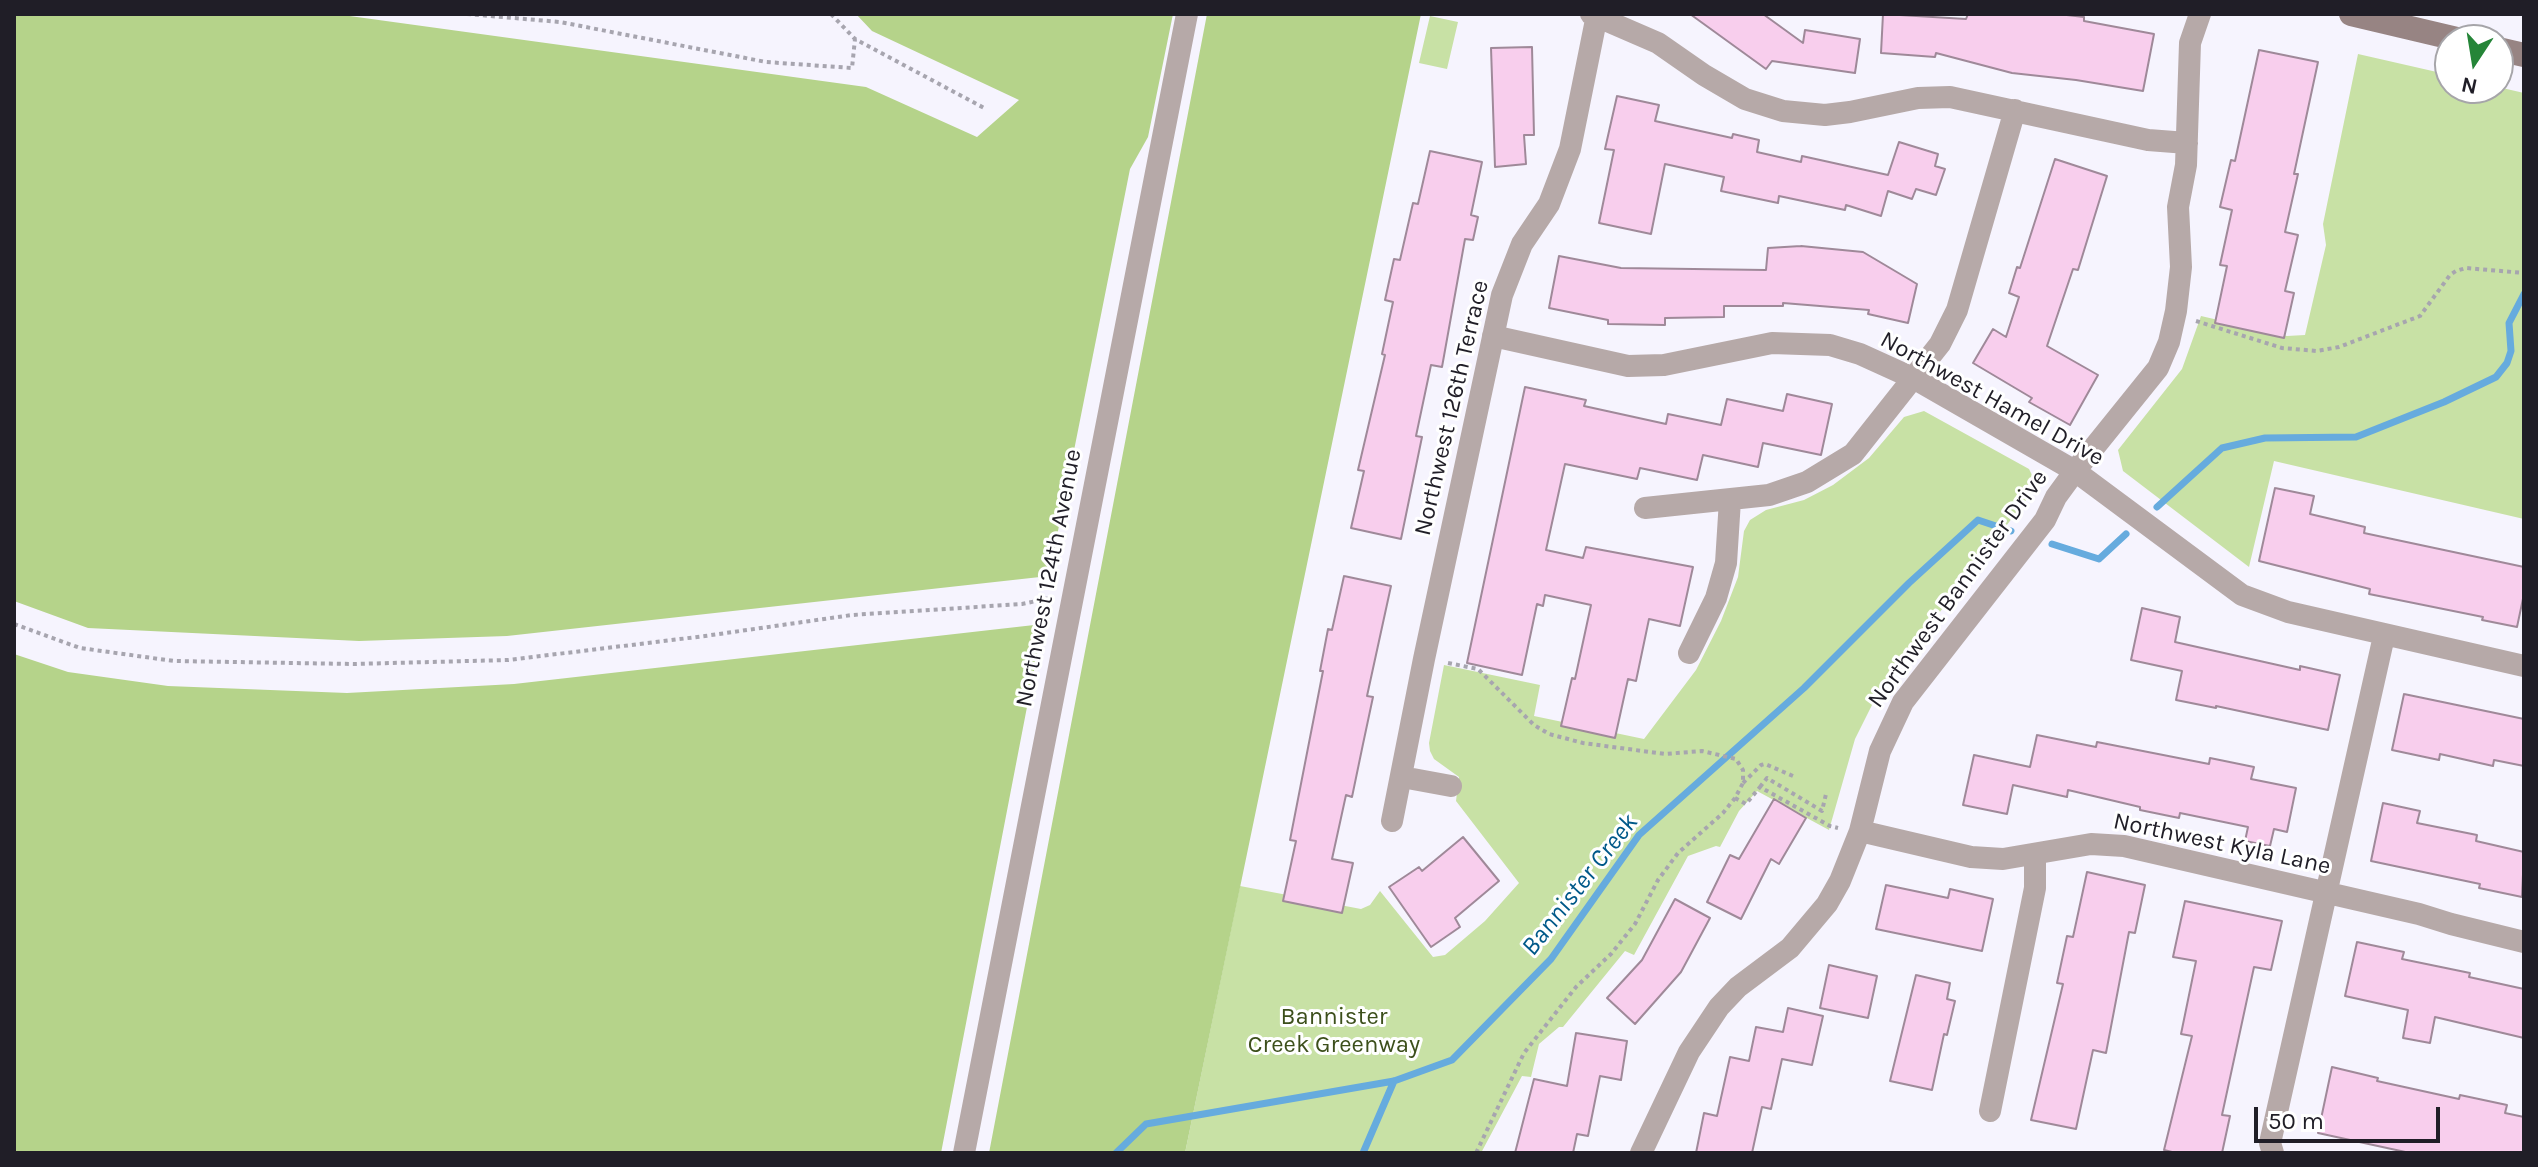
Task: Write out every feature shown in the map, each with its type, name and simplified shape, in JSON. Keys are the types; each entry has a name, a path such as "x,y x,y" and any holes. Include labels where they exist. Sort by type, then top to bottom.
{"main road":[{"path":"2351,14 2434,34"}],"street":[{"name":"Northwest 124th Avenue","path":"964,1153 1187,14"},
{"name":"Northwest Bannister Drive","path":"1641,1153 1700,1032 1738,987 1790,948 1811,926 1840,881 1860,831 1880,751 1903,702 2045,520 2056,497 2075,471 2158,368 2169,342 2176,311 2181,267 2178,207 2187,143 2190,43 2200,14"},
{"path":"1594,15 1658,43 1745,99 1783,111 1825,115 1918,98 1950,97 2148,140 2187,143"},
{"name":"Northwest 126th Terrace","path":"1392,821 1424,659 1509,272 1522,244 1549,204 1570,149 1594,15"},
{"path":"1645,508 1769,495 1807,482 1853,454 1915,379 1940,344 1957,310 2015,110"},
{"name":"Northwest Hamel Drive","path":"1493,336 1628,366 1664,365 1772,343 1830,345 1860,354 1915,379 2075,471 2242,595 2288,612 2524,666"},
{"path":"1689,653 1716,598 1726,563 1730,500"},
{"path":"2273,1153 2270,1143 2384,636"},
{"path":"1402,777 1451,786"},
{"name":"Northwest Kyla Lane","path":"1860,831 1971,857 2003,859 2091,844 2124,846 2327,892 2524,942"},
{"path":"1990,1111 2035,888 2035,855"}],"path":[{"path":"467,14 560,22 766,62 852,68 855,39"},
{"path":"831,14 855,39 986,109"},
{"path":"2176,311 2224,331 2282,348 2317,351 2339,347 2420,316 2456,271 2466,268 2524,273"},
{"path":"14,624 80,648 174,661 353,664 508,660 852,615 1022,604 1061,596 1075,584"},
{"path":"1424,659 1478,669 1534,725 1549,734 1583,743 1665,754 1709,752 1736,759 1743,770 1743,783"},
{"path":"1476,1153 1524,1053 1576,987 1611,954 1635,924 1658,880 1678,853 1723,813 1743,783 1761,765 1793,776"},
{"path":"1735,798 1746,804 1767,778 1822,811 1826,794"},
{"path":"1760,787 1830,826 1860,831"}],"green space":[{"path":"14,14 335,14 866,87 977,137 1019,100 872,31 856,14 1173,14 1148,137 1130,169 1049,576 507,636 359,641 88,628 14,601"},
{"path":"1207,14 1421,14 1185,1153 989,1153"},
{"path":"1430,16 1458,22 1447,69 1419,63"},
{"path":"2358,54 2434,71 2434,104 2514,104 2514,91 2524,93 2524,519 2274,461 2249,567 2123,471 2118,450 2182,369 2201,316 2287,336 2305,335 2326,245 2323,224"},
{"name":"Bannister Creek Greenway","path":"1924,411 2029,469 2033,477 2033,491 1879,691 1855,739 1829,830 1757,791 1739,811 1720,847 1688,856 1634,955 1625,951 1563,1027 1539,1044 1531,1077 1522,1076 1481,1153 1185,1153 1240,886 1361,909 1370,905 1380,891 1433,957 1445,955 1485,921 1519,883 1456,801 1459,777 1434,759 1430,751 1444,665 1540,685 1534,716 1644,739 1696,670 1721,621 1738,577 1744,531 1750,520 1766,510 1804,500 1833,485 1869,458 1904,417"},
{"path":"1043,624 941,1153 14,1153 14,654 68,672 168,686 347,693 514,684"}],"building":[{"path":"1690,14 1763,14 1803,43 1805,30 1860,39 1855,73 1772,61 1766,69"},
{"path":"1883,14 1966,19 1968,14 2058,14 2154,34 2143,91 2012,73 1936,53 1935,57 1881,53"},
{"path":"1532,47 1534,135 1524,135 1526,164 1495,167 1491,48"},
{"path":"2259,50 2318,62 2285,232 2298,235 2285,291 2294,293 2284,338 2215,323 2227,266 2220,265 2232,210 2220,207 2231,160 2235,161"},
{"path":"1617,96 1659,105 1655,121 1732,138 1733,134 1759,140 1757,152 1801,162 1802,156 1888,175 1899,142 1938,154 1935,166 1945,169 1936,195 1916,189 1912,199 1888,191 1881,216 1846,205 1845,210 1779,196 1778,203 1721,191 1724,177 1665,164 1651,234 1599,223 1614,150 1605,149"},
{"path":"1430,151 1482,162 1471,215 1478,217 1473,240 1465,239 1442,367 1431,365 1416,436 1422,437 1401,539 1351,528 1364,471 1358,470 1385,355 1382,354 1393,302 1385,300 1394,259 1400,260 1413,203 1418,204"},
{"path":"2055,159 2107,176 2078,270 2073,269 2047,346 2098,375 2070,425 2029,402 2032,398 1973,363 1993,329 2006,337 2019,297 2009,293"},
{"path":"1801,246 1863,252 1917,284 1908,323 1868,314 1869,310 1783,303 1783,306 1724,306 1724,317 1665,318 1665,325 1608,324 1608,320 1549,308 1559,256 1621,268 1766,270 1768,248"},
{"path":"1525,387 1586,400 1584,406 1666,424 1668,414 1721,425 1727,399 1783,411 1787,394 1832,404 1821,455 1763,443 1758,467 1703,455 1697,480 1640,468 1637,479 1565,464 1546,550 1583,558 1586,547 1693,567 1680,626 1649,619 1636,681 1628,679 1615,738 1561,726 1591,605 1545,595 1543,606 1537,604 1522,675 1467,663"},
{"path":"2275,488 2314,496 2310,514 2365,527 2364,533 2524,567 2524,594 2517,627 2369,594 2370,589 2259,561"},
{"path":"1344,576 1391,586 1367,696 1373,697 1352,797 1346,795 1332,859 1353,863 1342,913 1283,901 1296,841 1290,840 1323,671 1320,671 1328,629 1332,630"},
{"path":"2142,608 2180,617 2175,642 2300,670 2300,666 2340,675 2328,730 2176,700 2182,671 2131,660"},
{"path":"2404,694 2524,719 2524,766 2494,760 2493,766 2440,754 2439,760 2392,750"},
{"path":"2037,735 2096,747 2097,742 2209,764 2210,758 2254,767 2251,779 2296,788 2287,832 2274,829 2270,846 2245,841 2248,827 2180,813 2179,818 2140,810 2140,807 2068,790 2067,797 2013,785 2007,814 1963,805 1974,755 2030,767"},
{"path":"1774,799 1806,818 1779,864 1771,859 1741,919 1707,902 1730,855 1739,859"},
{"path":"2383,803 2420,811 2417,823 2477,835 2476,841 2524,852 2522,897 2479,888 2480,884 2371,861"},
{"path":"1463,837 1499,881 1455,918 1460,927 1431,947 1389,887 1419,867 1422,871"},
{"path":"2087,872 2145,885 2135,933 2129,932 2106,1053 2093,1050 2076,1129 2031,1120 2063,984 2057,983 2067,936 2073,937"},
{"path":"1886,885 1948,898 1950,889 1993,899 1982,951 1876,929"},
{"path":"1675,899 1710,918 1681,972 1635,1024 1607,998 1642,960"},
{"path":"2185,901 2282,921 2271,970 2254,967 2222,1115 2230,1116 2222,1153 2164,1150 2192,1036 2181,1034 2196,961 2173,957"},
{"path":"2357,942 2404,952 2402,959 2470,973 2469,977 2524,989 2524,1038 2435,1017 2430,1043 2403,1038 2408,1010 2345,996"},
{"path":"1829,965 1877,976 1868,1018 1820,1008"},
{"path":"1916,975 1950,983 1947,999 1955,1001 1932,1090 1890,1081"},
{"path":"1788,1008 1823,1016 1812,1065 1782,1059 1771,1109 1762,1107 1752,1153 1696,1153 1704,1113 1717,1116 1730,1057 1749,1061 1756,1027 1783,1032"},
{"path":"1576,1033 1627,1041 1621,1080 1600,1076 1588,1136 1577,1134 1573,1153 1515,1153 1534,1079 1567,1086"},
{"path":"2332,1067 2378,1078 2377,1081 2459,1099 2460,1095 2507,1105 2505,1113 2524,1117 2524,1153 2410,1153 2318,1133"}],"waterway":[{"name":"Bannister Creek","path":"2157,507 2222,448 2265,438 2356,437 2444,402 2496,377 2507,363 2511,351 2509,323 2524,294"},
{"name":"Bannister Creek","path":"1116,1153 1146,1124 1394,1081 1452,1060 1551,959 1639,835 1804,688 1909,583 1978,520 2011,531"},
{"name":"Bannister Creek","path":"2052,544 2099,559 2126,534"},
{"path":"1363,1153 1394,1081"}]}
